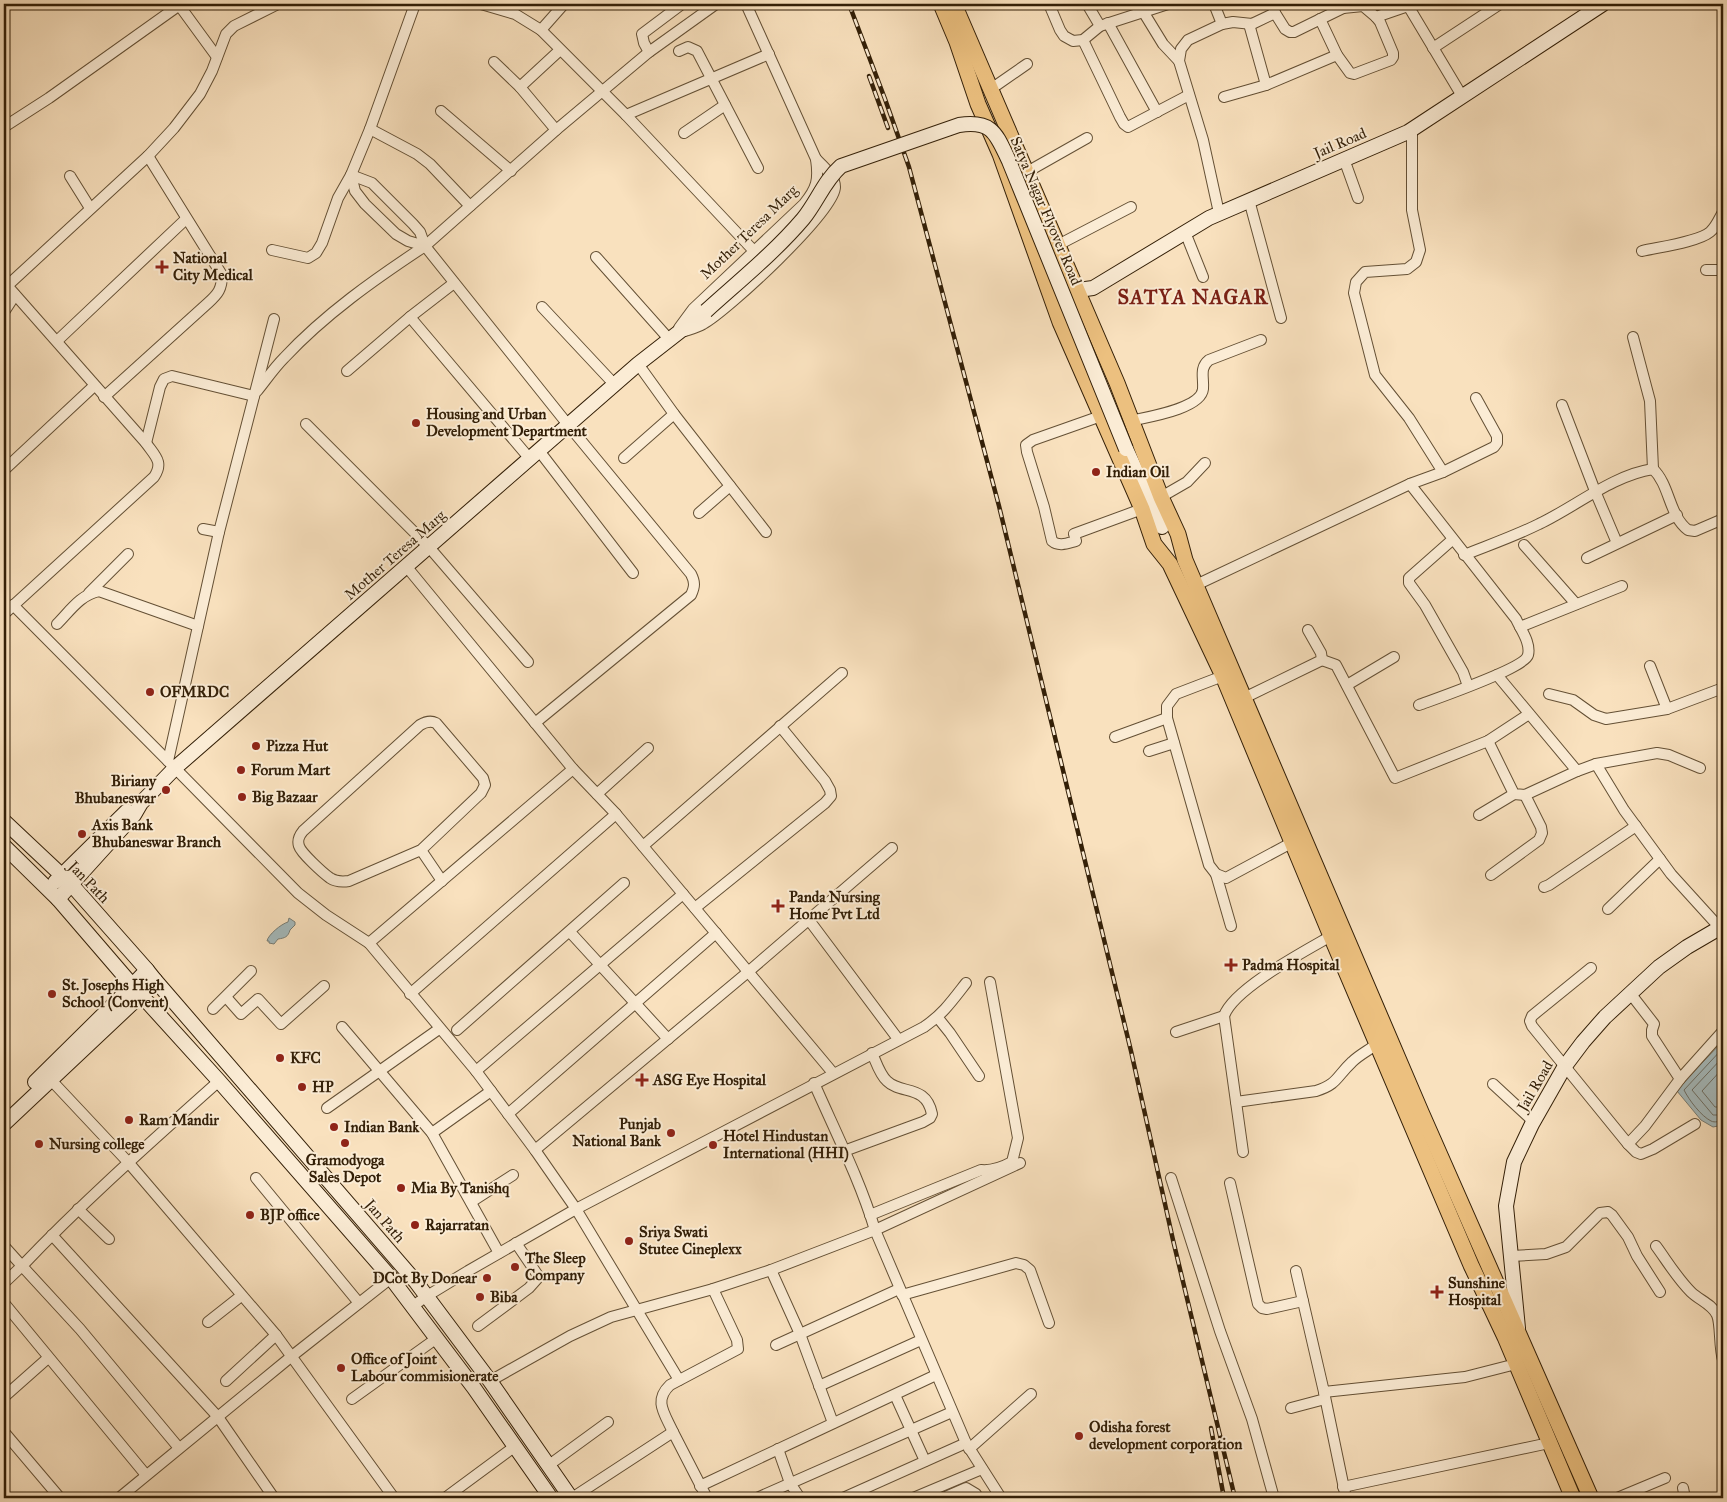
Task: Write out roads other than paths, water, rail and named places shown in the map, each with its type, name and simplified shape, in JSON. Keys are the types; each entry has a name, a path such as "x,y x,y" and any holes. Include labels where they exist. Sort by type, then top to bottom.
{"main road":[{"path":"941,4 991,89 1117,383 1161,498 1176,547 1170,550 1163,550 1155,543"},
{"path":"954,4 962,40 1054,308 1155,543 1170,564 1223,676 1331,936 1471,1264 1511,1334 1591,1498"},
{"path":"1019,210 1040,201"},
{"path":"1155,543 1156,532 1172,533"},
{"path":"1172,533 1437,1149 1511,1334 1516,1364 1573,1498"}],"street":[{"path":"4,127 50,98 180,4 217,57"},
{"path":"4,614 154,477 158,471 159,464 158,459 146,443 5,284 148,156 174,128 196,101 212,71 226,34 234,26 278,4"},
{"path":"272,250 308,258 316,253 322,243 338,198 351,175 370,129 415,4"},
{"path":"481,4 505,6 541,30 626,115 754,251"},
{"path":"541,30 564,4"},
{"path":"649,52 642,34 682,4"},
{"path":"254,396 283,358 325,319 368,284 424,246 556,130 649,52 716,4"},
{"path":"746,4 816,159"},
{"path":"1048,4 1064,36 1073,41 1083,40 1104,24 1168,4"},
{"path":"1087,4 1104,24 1157,112"},
{"path":"1214,4 1222,24"},
{"path":"1433,48 1500,4"},
{"name":"Jail Road","path":"1078,290 1093,288 1219,213 1412,129 1603,4"},
{"path":"1376,17 1408,5 1462,96"},
{"path":"1179,61 1181,49 1188,40 1222,24 1233,22 1249,24 1273,8 1285,29 1294,32 1341,6 1363,6 1376,17 1394,57 1391,60 1354,74 1350,73 1337,55 1320,19"},
{"path":"1144,13 1163,44 1179,61 1203,140 1219,213"},
{"path":"1249,24 1266,84"},
{"path":"1083,40 1124,124 1128,127 1190,95"},
{"path":"679,51 688,47 697,51 758,168"},
{"path":"520,87 560,50"},
{"path":"626,115 769,54"},
{"path":"1224,97 1266,84 1337,55"},
{"path":"494,62 520,87 556,130"},
{"path":"991,89 1027,64"},
{"path":"684,133 726,105"},
{"path":"441,112 511,171"},
{"name":"Satya Nagar Flyover Road","path":"706,311 788,236 806,215 827,180 841,166 959,125 972,123 986,125 995,132 1009,161 1126,449 1172,533"},
{"path":"370,129 417,154 430,164 470,206"},
{"path":"1412,129 1412,210 1420,250 1416,262 1407,269 1365,272 1356,282 1354,293 1375,375 1409,418 1442,472"},
{"path":"1027,172 1087,138"},
{"path":"104,397 219,293 222,285 222,275 148,156"},
{"name":"Mother Teresa Marg","path":"672,337 693,309 804,204 817,183 816,159"},
{"name":"Mother Teresa Marg","path":"672,337 703,325 725,307 792,246 824,210 834,195 835,186 833,179 816,159"},
{"path":"1344,159 1358,198"},
{"path":"351,175 372,183 420,232 424,246 694,580 695,587 692,595 535,723"},
{"path":"351,175 356,190 365,204 396,234 408,241 424,246"},
{"path":"70,176 90,208"},
{"path":"1249,200 1281,318"},
{"path":"1058,244 1131,207"},
{"path":"1642,251 1694,239 1706,234 1715,226 1723,212"},
{"path":"57,341 186,219"},
{"path":"1185,232 1203,277"},
{"path":"596,257 672,337"},
{"path":"1706,270 1723,270"},
{"path":"347,372 410,317 454,283"},
{"path":"4,312 15,296"},
{"path":"542,307 614,385"},
{"name":"Mother Teresa Marg","path":"53,895 126,811 140,804 172,765 535,456 638,364 706,311"},
{"path":"410,317 535,456 633,573"},
{"path":"172,765 198,626 274,319"},
{"path":"1633,337 1650,401 1653,468 1660,477 1683,527 1688,530 1700,530 1723,519"},
{"path":"1130,421 1194,402 1200,398 1203,390 1203,370 1209,360 1261,340"},
{"path":"638,364 674,414 766,532"},
{"path":"146,443 160,387 164,379 172,376 254,396"},
{"path":"5,466 94,386"},
{"path":"1196,585 1410,484 1442,472 1494,448 1497,443 1497,436 1476,398"},
{"path":"1562,405 1617,543"},
{"path":"624,458 674,414"},
{"path":"1101,416 1033,440 1026,445 1052,541 1056,544 1076,542 1074,534 1142,509"},
{"path":"306,424 428,546 528,662"},
{"path":"1161,498 1187,482 1205,463"},
{"path":"1464,555 1540,524 1595,491 1653,468"},
{"path":"1410,484 1452,540 1516,619 1528,644 1528,655 1522,663 1419,705"},
{"path":"700,513 730,486"},
{"path":"1587,558 1677,515"},
{"path":"203,529 220,532"},
{"path":"1452,540 1409,578 1408,583 1425,606 1463,672 1468,686"},
{"path":"1524,545 1576,604"},
{"path":"57,624 128,554"},
{"path":"406,566 573,769 616,814 833,1073"},
{"path":"1520,627 1622,586"},
{"path":"88,594 98,591 104,592 198,626"},
{"path":"13,605 298,893 326,915 369,943 476,1071 535,1150 576,1209 679,1380"},
{"path":"1308,630 1321,653 1322,660"},
{"path":"1347,685 1394,657"},
{"path":"1244,698 1322,660 1336,665 1395,778 1488,741 1528,714"},
{"path":"1650,666 1667,709"},
{"path":"643,846 842,673"},
{"path":"1497,674 1528,714 1577,771"},
{"path":"1223,676 1176,694 1167,706 1174,743 1206,856 1209,866 1216,874 1231,926"},
{"path":"1549,694 1573,700 1594,716 1606,719 1667,709 1723,688"},
{"path":"1115,737 1168,718"},
{"path":"432,721 436,723 483,778 485,785 481,793 421,850 349,882 340,882 330,878 301,850 298,844 298,837 420,725 432,721"},
{"path":"695,908 826,803 830,796 830,790 825,781 780,726"},
{"path":"1488,741 1541,827 1542,833 1538,840 1491,875"},
{"path":"1149,751 1174,743"},
{"path":"597,794 648,748"},
{"path":"1479,815 1520,795 1596,764 1664,753 1700,768"},
{"path":"1596,764 1624,810 1671,874 1722,927"},
{"path":"369,943 573,769"},
{"path":"410,994 616,814"},
{"name":"Jan Path","path":"4,821 66,880 151,975 260,1099 427,1296 490,1381 572,1498"},
{"path":"1544,887 1636,826"},
{"path":"1216,874 1226,878 1293,842"},
{"path":"4,846 53,895 391,1278 474,1388 551,1498"},
{"path":"535,1150 748,972 892,848"},
{"path":"421,850 442,881"},
{"path":"1608,909 1660,859"},
{"path":"457,1030 624,883"},
{"path":"476,1071 683,894"},
{"path":"809,920 898,1039"},
{"name":"Jail Road","path":"1511,1334 1511,1256 1506,1206 1514,1162 1533,1121 1564,1066 1583,1042 1630,993 1673,957 1722,927"},
{"path":"570,932 668,1039"},
{"path":"508,1114 716,933"},
{"path":"1243,1152 1224,1016 1226,1010 1242,994 1275,970 1331,936"},
{"path":"1591,968 1532,1016 1530,1021 1532,1026 1636,1152 1641,1154 1653,1149 1695,1124"},
{"path":"213,1009 251,970"},
{"path":"4,1124 51,1080 151,975"},
{"path":"870,1216 980,1170 989,1171 1002,1168 1012,1162 1018,1138 990,982"},
{"path":"413,1306 499,1253 576,1209 938,1018 966,983"},
{"path":"226,997 241,1014 258,999 281,1024 324,986"},
{"path":"4,1112 136,990"},
{"path":"1630,993 1654,1024 1652,1036 1680,1079"},
{"path":"1176,1032 1224,1016"},
{"path":"938,1018 979,1076"},
{"path":"342,1027 432,1133 499,1253"},
{"path":"327,1108 381,1072 439,1029"},
{"path":"1628,1144 1645,1126 1680,1079 1723,1031"},
{"path":"1236,1102 1327,1088 1334,1083 1354,1060 1378,1044"},
{"path":"844,1151 922,1122 930,1118 932,1114 931,1109 917,1092 897,1086 886,1080 872,1053"},
{"path":"51,1080 128,1162 276,1335 394,1498"},
{"path":"4,1283 128,1162 219,1081"},
{"path":"814,1083 967,1446 1001,1498"},
{"path":"1493,1084 1533,1121"},
{"path":"432,1133 491,1092"},
{"path":"490,1381 594,1324 771,1270 875,1230 1020,1163"},
{"path":"471,1202 513,1175"},
{"path":"256,1178 359,1303"},
{"path":"1171,1178 1220,1331 1252,1419 1274,1498"},
{"path":"1230,1183 1258,1304 1262,1308 1267,1309 1303,1301"},
{"path":"78,1209 109,1239"},
{"path":"1511,1256 1546,1254 1566,1247 1600,1213 1608,1212 1628,1237 1637,1256 1660,1292"},
{"path":"52,1235 218,1416 274,1498"},
{"path":"478,1326 529,1288 537,1279 537,1274 516,1243"},
{"path":"4,1246 80,1330 179,1448"},
{"path":"1656,1246 1680,1280 1693,1294 1709,1305 1717,1315 1723,1360"},
{"path":"776,1345 901,1292 1016,1263 1024,1265 1030,1270 1049,1323"},
{"path":"771,1270 800,1334 834,1423"},
{"path":"1296,1271 1346,1498"},
{"path":"119,1498 292,1356 391,1278"},
{"path":"707,1498 660,1403 663,1392 679,1380 738,1349 737,1340 713,1289"},
{"path":"208,1322 241,1296"},
{"path":"4,1303 146,1475"},
{"path":"226,1381 276,1335"},
{"path":"352,1399 437,1338"},
{"path":"819,1386 922,1340"},
{"path":"4,1397 48,1358"},
{"path":"1291,1408 1324,1396 1465,1377 1516,1364"},
{"path":"700,1486 936,1375"},
{"path":"842,1498 967,1446 1031,1394"},
{"path":"895,1395 925,1462"},
{"path":"757,1498 911,1432 952,1412"},
{"path":"549,1465 608,1422"},
{"path":"4,1432 60,1498"},
{"path":"572,1498 673,1432"},
{"path":"1343,1487 1549,1443"},
{"path":"446,1498 514,1447"},
{"path":"778,1449 790,1483 800,1498"},
{"path":"913,1498 982,1469"},
{"path":"1617,1498 1665,1478"},
{"path":"943,1498 966,1488 976,1494 978,1498"}],"water":[{"path":"289,918 295,922 295,925 287,936 278,939 274,944 269,943 267,941 270,936 279,927 288,922"},
{"path":"1723,1041 1723,1125 1713,1127 1701,1120 1677,1091"}],"railway":[{"path":"849,4 909,167 999,506 1131,1051 1173,1240 1235,1498"},
{"path":"869,76 888,128"},
{"path":"1211,1428 1224,1498"}],"place":[{"name":"National City Medical","path":"162,267"},
{"name":"Housing and Urban Development Department","path":"416,423"},
{"name":"Indian Oil","path":"1096,472"},
{"name":"OFMRDC","path":"150,692"},
{"name":"Pizza Hut","path":"256,746"},
{"name":"Forum Mart","path":"241,770"},
{"name":"Biriany Bhubaneswar","path":"166,790"},
{"name":"Big Bazaar","path":"242,797"},
{"name":"Axis Bank Bhubaneswar Branch","path":"82,834"},
{"name":"Panda Nursing Home Pvt Ltd","path":"778,906"},
{"name":"Padma Hospital","path":"1231,965"},
{"name":"St. Josephs High School (Convent)","path":"52,994"},
{"name":"KFC","path":"280,1058"},
{"name":"ASG Eye Hospital","path":"642,1080"},
{"name":"HP","path":"302,1087"},
{"name":"Ram Mandir","path":"129,1120"},
{"name":"Indian Bank","path":"334,1127"},
{"name":"Punjab National Bank","path":"671,1133"},
{"name":"Gramodyoga Sales Depot","path":"345,1143"},
{"name":"Nursing college","path":"39,1144"},
{"name":"Hotel Hindustan International (HHI)","path":"713,1145"},
{"name":"Mia By Tanishq","path":"401,1188"},
{"name":"BJP office","path":"250,1215"},
{"name":"Rajarratan","path":"415,1225"},
{"name":"Sriya Swati Stutee Cineplexx","path":"629,1241"},
{"name":"The Sleep Company","path":"515,1267"},
{"name":"DCot By Donear","path":"487,1278"},
{"name":"Sunshine Hospital","path":"1437,1292"},
{"name":"Biba","path":"480,1297"},
{"name":"Office of Joint Labour commisionerate","path":"341,1368"},
{"name":"Odisha forest development corporation","path":"1079,1436"}],"district":[{"name":"SATYA NAGAR","path":"1193,297"}]}
